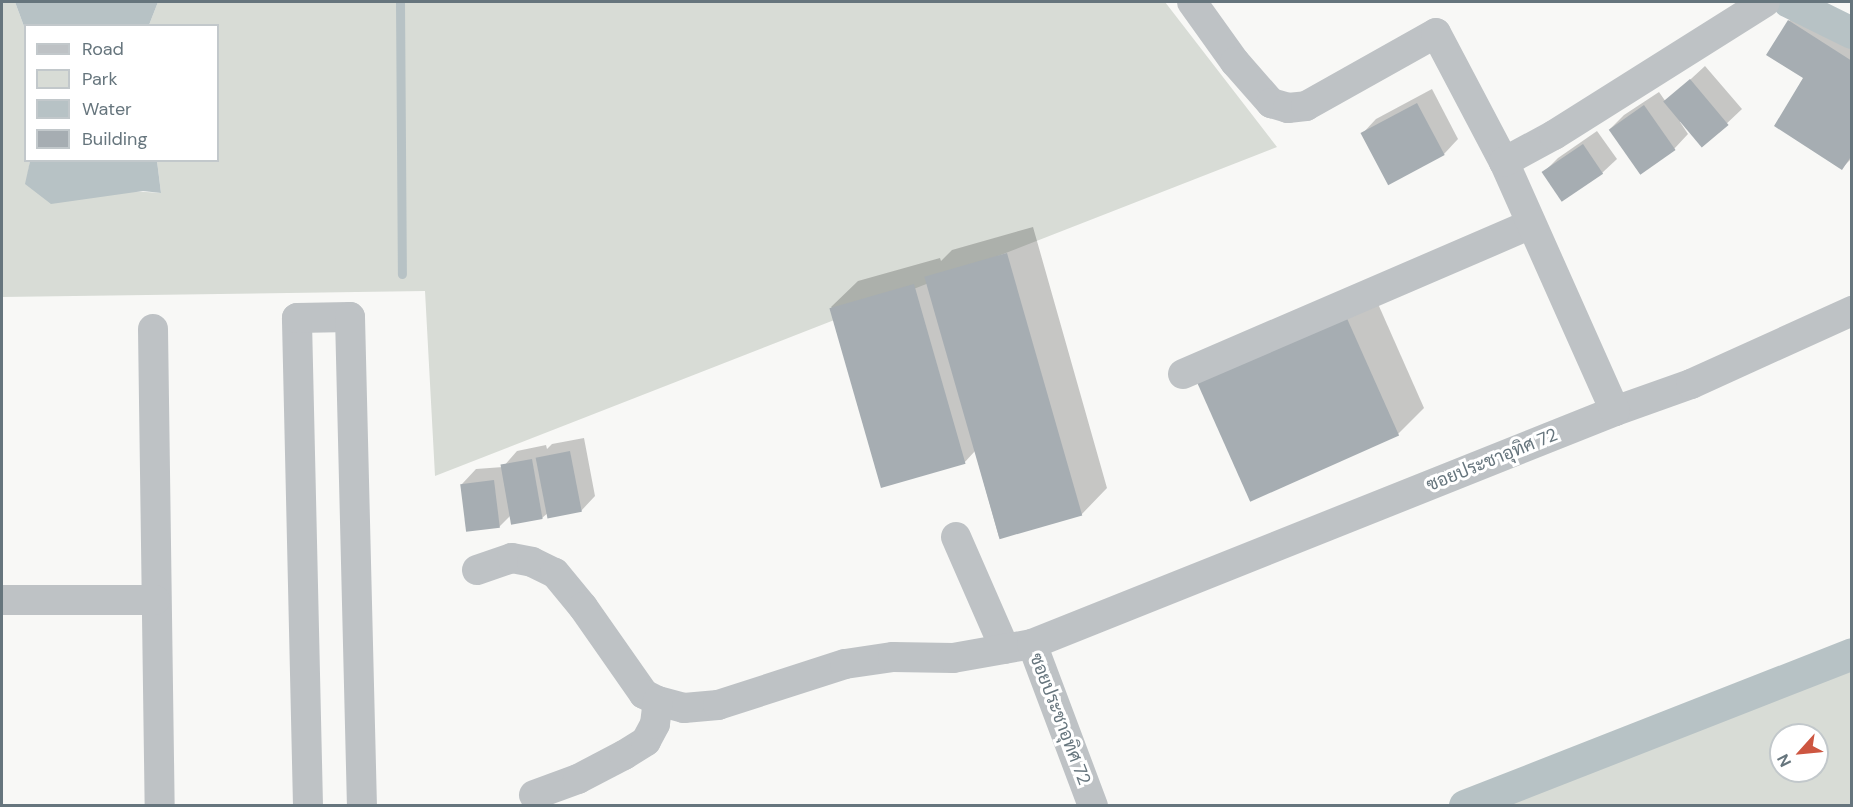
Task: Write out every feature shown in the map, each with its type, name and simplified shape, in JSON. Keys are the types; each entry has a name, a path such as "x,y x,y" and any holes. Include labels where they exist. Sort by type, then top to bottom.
{"street":[{"path":"1192,2 1235,62 1271,103 1288,108 1306,106 1436,33 1504,162 1594,358 1615,411"},
{"path":"1504,162 1554,135 1765,2"},
{"path":"1184,374 1531,224"},
{"name":"ซอยประชาอุทิศ 72","path":"1093,806 1019,646 1615,411 1692,384 1851,311"},
{"path":"308,806 297,318 351,317 362,806"},
{"path":"153,329 155,600 160,806"},
{"path":"477,570 512,558 532,562 555,573 583,607 644,694 658,701 684,708 718,705 845,664 893,657 953,658 1019,646 956,537"},
{"path":"2,600 155,600"},
{"path":"534,795 578,779 646,741 655,724 658,701"}],"green space":[{"path":"2,2 15,2 24,26 24,162 30,162 26,184 161,193 157,162 219,162 219,24 149,24 158,2 1165,2 1277,147 435,476 425,291 2,297"},
{"path":"1851,661 1851,805 1492,805 1760,694"}],"water":[{"path":"15,2 158,2 149,24 24,24 24,26"},
{"path":"30,162 157,162 161,193 143,191 51,204 25,184"}],"building":[{"path":"1788,20 1852,61 1852,155 1842,170 1774,126 1803,78 1766,55"},
{"path":"1690,79 1729,125 1702,147 1663,101"},
{"path":"1417,103 1445,155 1388,185 1360,133"},
{"path":"1644,105 1676,150 1640,175 1609,130"},
{"path":"1583,144 1603,174 1562,202 1542,172"},
{"path":"1007,253 1082,515 1000,539 924,277"},
{"path":"914,284 966,464 881,488 829,308"},
{"path":"1345,314 1399,436 1250,502 1196,380"},
{"path":"570,451 582,512 547,519 536,458"},
{"path":"532,459 543,519 511,525 500,465"},
{"path":"494,480 500,528 466,532 460,484"}],"waterway":[{"path":"400,2 402,274"},
{"path":"1789,2 1852,33"},
{"path":"1465,806 1852,654"}]}
